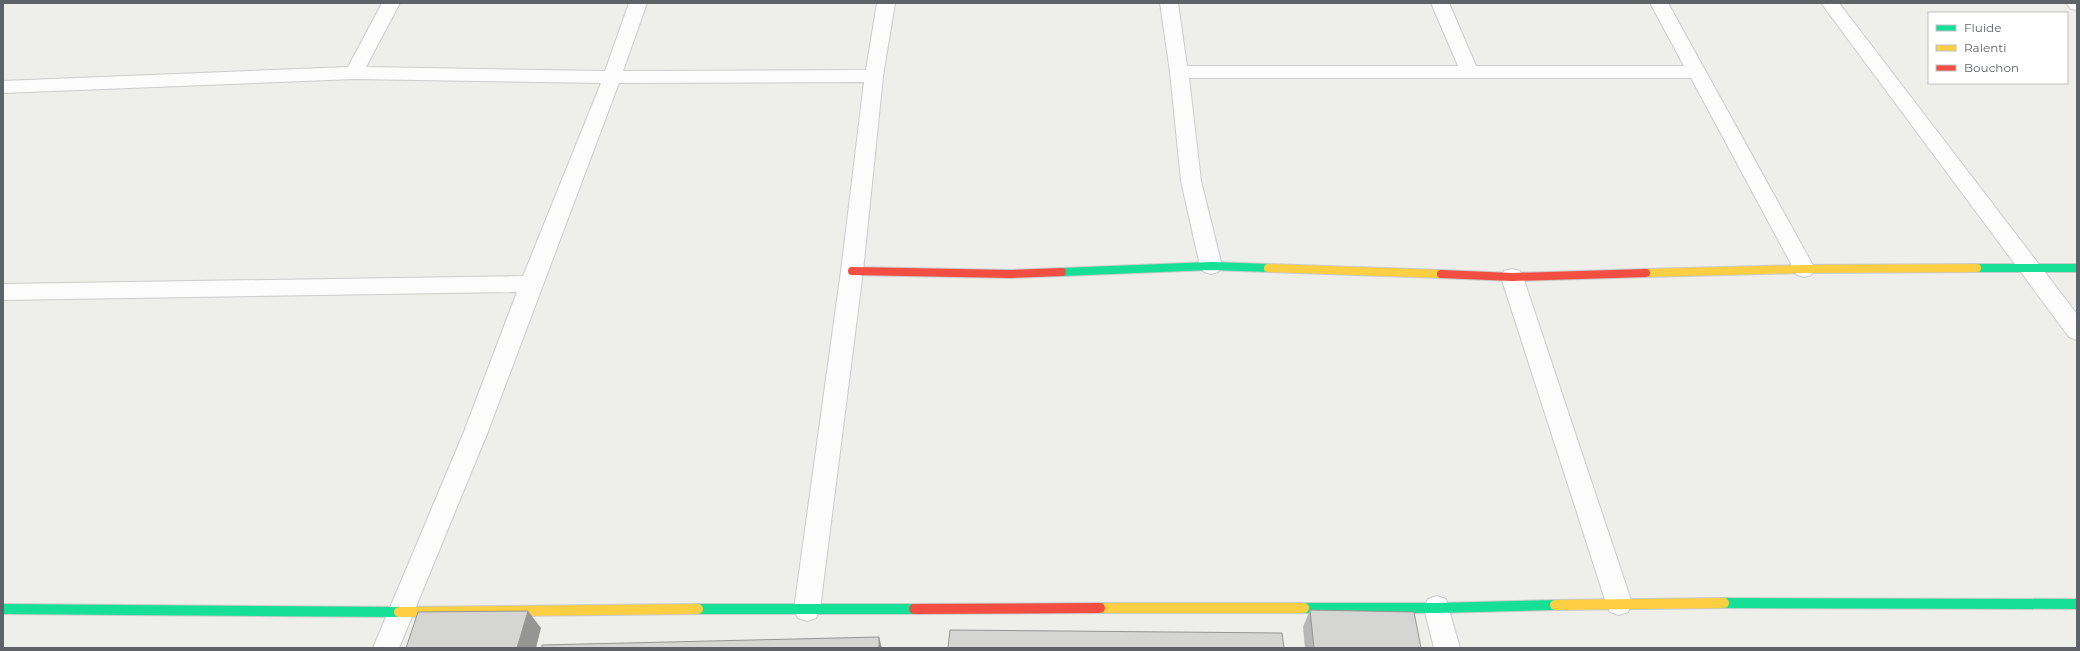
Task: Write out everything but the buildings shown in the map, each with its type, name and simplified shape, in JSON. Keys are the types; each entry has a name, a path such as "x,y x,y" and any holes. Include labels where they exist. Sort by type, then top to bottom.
{"street":[{"path":"354,73 391,3"},
{"path":"386,648 475,434 531,284 612,77 638,3"},
{"path":"807,609 852,272 874,76 886,3"},
{"path":"1169,3 1179,72 1191,181 1211,266"},
{"path":"1440,3 1470,72"},
{"path":"1659,3 1804,269"},
{"path":"1830,3 2032,269 2077,331"},
{"path":"1179,72 1697,72"},
{"path":"3,87 354,73 612,77 874,76"},
{"path":"852,272 1011,274 1211,266 1512,277 1804,269 2077,268"},
{"path":"1512,277 1619,603"},
{"path":"3,292 531,284"},
{"path":"3,609 401,612 571,609 1438,608 1619,603 2077,604"},
{"path":"1438,608 1447,648"}],"traffic: fast":[{"path":"1062,272 1211,266 1268,268"},
{"path":"1977,268 2077,268"},
{"path":"1724,603 2077,604"},
{"path":"1304,608 1437,608 1555,605"},
{"path":"3,609 399,612"},
{"path":"698,609 914,609"}],"traffic: slow":[{"path":"1268,268 1441,274"},
{"path":"1646,273 1804,269 1977,268"},
{"path":"1555,605 1724,603"},
{"path":"1100,608 1304,608"},
{"path":"399,612 698,609"}],"traffic: jam":[{"path":"852,271 1011,274 1062,272"},
{"path":"1441,274 1512,277 1646,273"},
{"path":"914,609 1100,608"}]}
